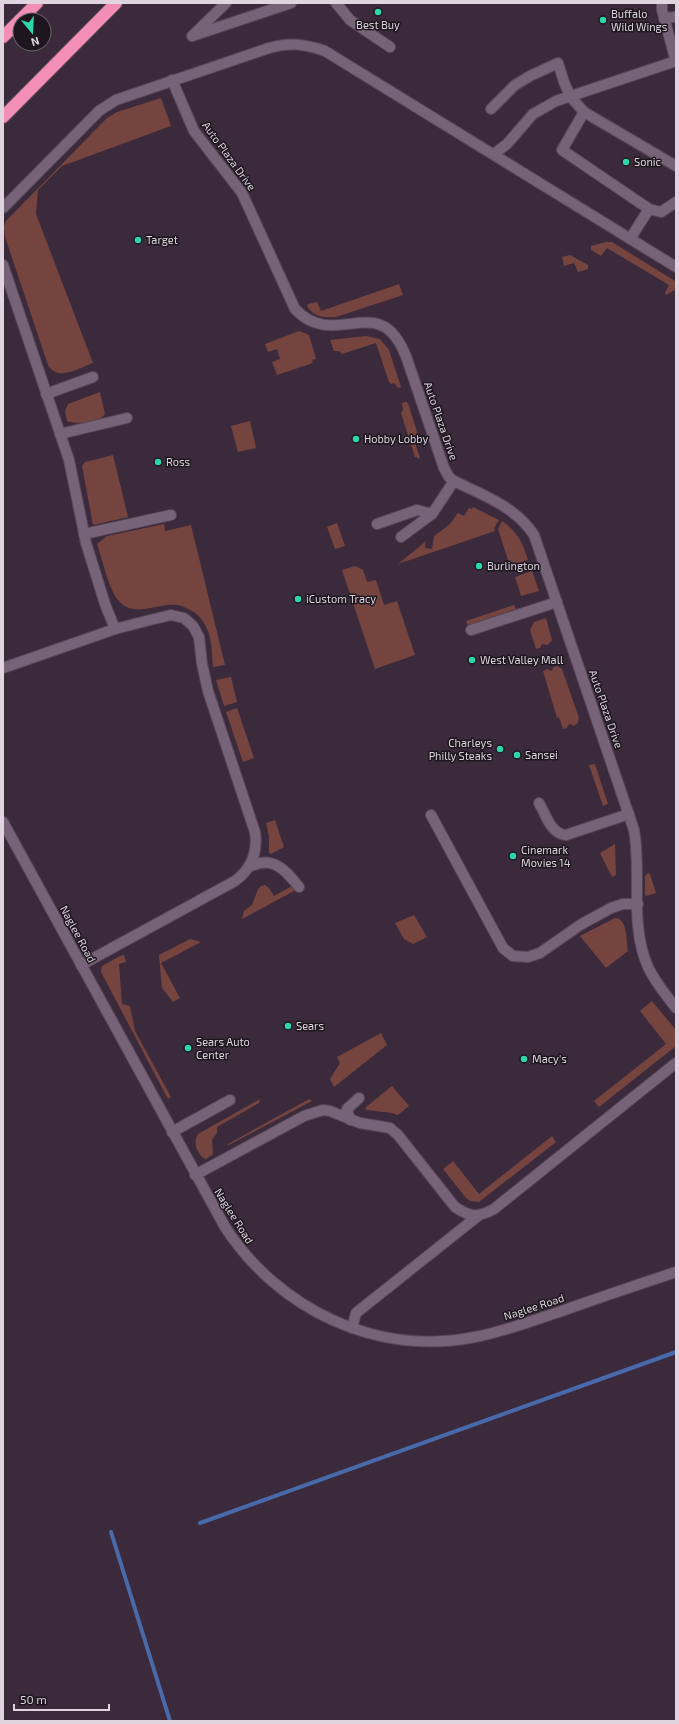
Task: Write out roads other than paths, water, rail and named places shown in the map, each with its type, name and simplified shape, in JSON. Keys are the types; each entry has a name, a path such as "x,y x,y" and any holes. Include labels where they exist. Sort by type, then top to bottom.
{"highway":[{"path":"28,12 37,3"},
{"path":"3,117 116,3"},
{"path":"3,38 12,28"}],"lane":[{"path":"226,3 192,36 291,3"},
{"path":"336,3 350,20 390,47"},
{"path":"494,154 507,144 533,114 556,101 676,61 664,18 662,3"},
{"path":"664,18 676,17"},
{"path":"3,208 105,107 124,97 172,80 282,44 296,43 312,46 325,51 676,267"},
{"path":"491,109 515,85 558,63 570,96 584,112 676,166"},
{"name":"Auto Plaza Drive","path":"172,80 194,131 242,193 281,280 296,309 306,319 329,326 357,322 377,323 387,327 401,342 444,468 450,477 454,482 512,511 528,526 538,544 629,814 635,836 639,930 648,966 655,979 676,1008"},
{"path":"584,112 562,150 649,209 661,212 676,202"},
{"path":"630,239 649,209"},
{"path":"3,265 60,434 72,473 84,534 105,604 116,630"},
{"path":"46,394 93,377"},
{"path":"60,434 127,418"},
{"path":"401,537 432,514 454,482"},
{"path":"377,524 417,510 432,514"},
{"path":"84,534 171,514"},
{"path":"471,630 557,602"},
{"path":"3,668 116,630 171,615 184,618 197,631 208,691 255,832 255,849 249,867 244,875 81,965"},
{"path":"539,803 553,828 561,835 566,835 629,814"},
{"path":"431,815 503,948 513,956 528,957 540,953 580,925 611,908 623,904 638,904"},
{"name":"Naglee Road","path":"3,822 195,1175 231,1237 247,1258 260,1271 288,1295 307,1308 334,1322 382,1337 418,1341 474,1338 514,1327 676,1272"},
{"path":"249,867 257,863 266,862 278,865 288,873 299,887"},
{"path":"352,1328 356,1313 478,1216 494,1209 676,1063"},
{"path":"350,1120 347,1109 359,1098"},
{"path":"172,1132 230,1100"},
{"path":"195,1175 310,1113 323,1110 330,1111 360,1123 390,1128 398,1135 455,1207 466,1214 478,1216"}],"waterway":[{"path":"200,1523 676,1352"},
{"path":"111,1532 170,1721"}],"place":[{"name":"Best Buy","path":"378,12"},
{"name":"Buffalo Wild Wings","path":"603,20"},
{"name":"Sonic","path":"626,162"},
{"name":"Target","path":"138,240"},
{"name":"Hobby Lobby","path":"356,439"},
{"name":"Ross","path":"158,462"},
{"name":"Burlington","path":"479,566"},
{"name":"iCustom Tracy","path":"298,599"},
{"name":"West Valley Mall","path":"472,660"},
{"name":"Charleys Philly Steaks","path":"500,749"},
{"name":"Sansei","path":"517,755"},
{"name":"Cinemark Movies 14","path":"513,856"},
{"name":"Sears","path":"288,1026"},
{"name":"Sears Auto Center","path":"188,1048"},
{"name":"Macy's","path":"524,1059"}]}
